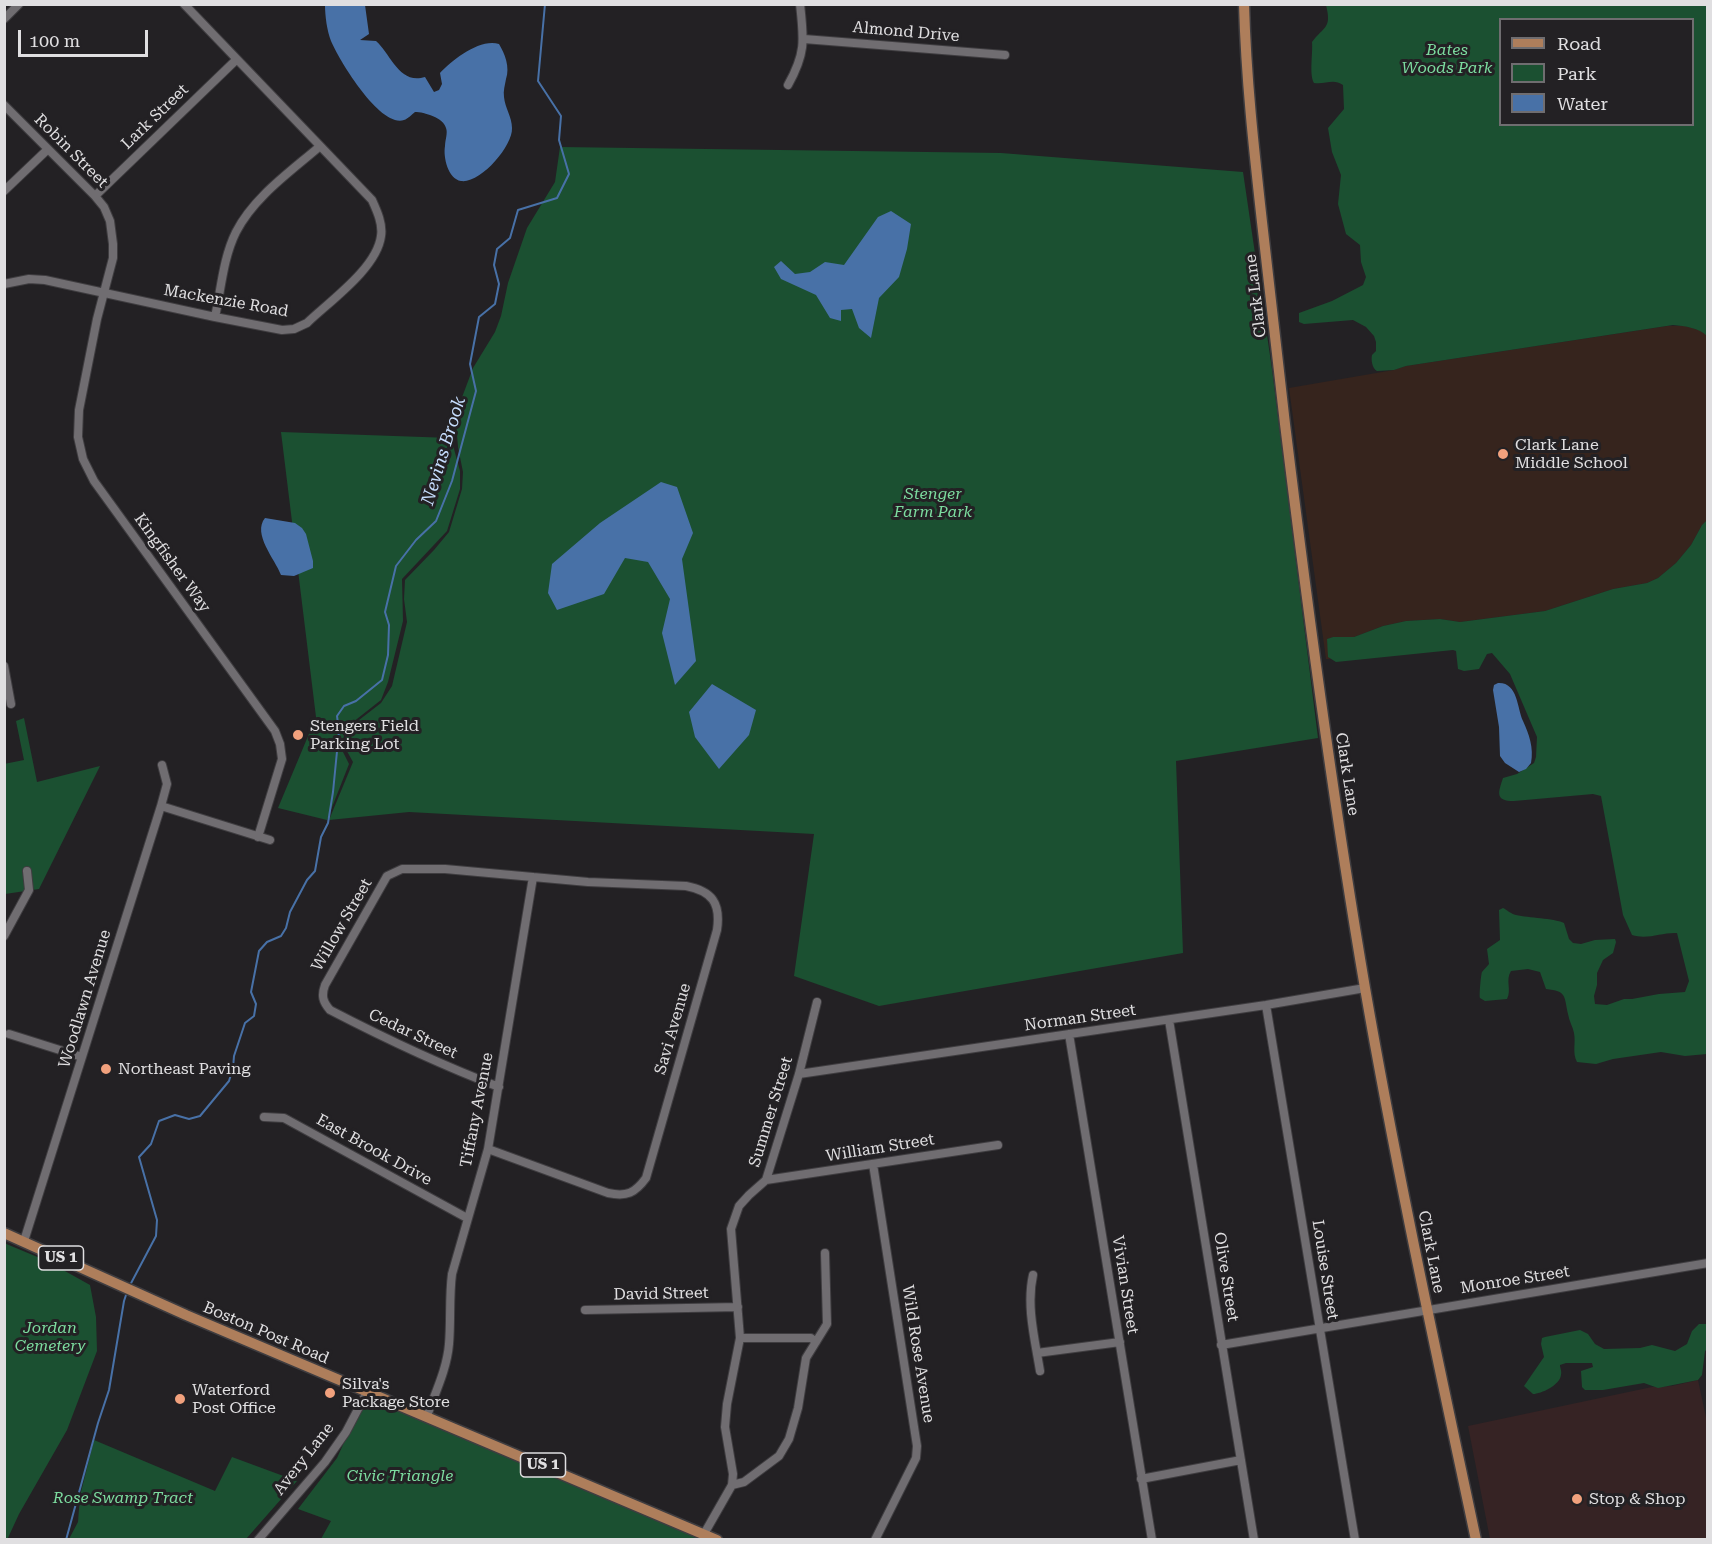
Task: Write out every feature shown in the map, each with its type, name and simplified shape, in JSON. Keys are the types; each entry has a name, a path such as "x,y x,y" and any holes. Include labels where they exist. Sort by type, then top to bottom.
{"main road":[{"name":"Clark Lane","path":"1244,4 1245,59 1253,143 1296,512 1328,753 1365,988 1427,1309 1476,1539"},
{"name":"Boston Post Road","path":"4,1233 368,1392 717,1539"}],"street":[{"path":"4,19 19,4"},
{"name":"Mackenzie Road","path":"4,284 28,279 45,280 215,318 282,330 294,329 307,322 369,265 377,252 382,234 379,216 372,200 184,4"},
{"path":"788,85 799,66 804,39 800,4"},
{"name":"Almond Drive","path":"804,39 1005,55"},
{"name":"Lark Street","path":"95,196 236,60"},
{"name":"Robin Street","path":"4,105 104,207 113,231 113,258 105,292"},
{"path":"215,318 228,255 235,234 245,217 259,200 319,147"},
{"path":"4,191 47,150"},
{"name":"Kingfisher Way","path":"105,292 78,410 78,437 83,459 94,481 275,731 282,759 258,837"},
{"path":"4,666 11,704"},
{"name":"Woodlawn Avenue","path":"24,1241 161,806 167,784 162,765"},
{"path":"161,806 270,840"},
{"name":"Willow Street","path":"322,998 325,985 387,876 395,871 411,868 445,869 533,877"},
{"path":"4,936 29,890 27,871"},
{"name":"Tiffany Avenue","path":"427,1416 446,1363 452,1274 488,1149 533,877"},
{"name":"Savi Avenue","path":"488,1149 619,1196 631,1194 639,1188 646,1178 717,930 717,909 713,899 699,888 533,877"},
{"name":"Norman Street","path":"799,1074 1168,1020 1365,988"},
{"name":"Cedar Street","path":"322,998 330,1010 384,1038 441,1065 499,1087"},
{"name":"Summer Street","path":"732,1485 733,1474 725,1427 727,1404 740,1338 731,1229 739,1206 766,1180 799,1074 817,1002"},
{"name":"Louise Street","path":"1266,1005 1354,1539"},
{"name":"Olive Street","path":"1168,1020 1254,1539"},
{"path":"9,1034 82,1057"},
{"name":"Vivian Street","path":"1070,1034 1152,1539"},
{"name":"East Brook Drive","path":"264,1117 284,1118 467,1218"},
{"name":"William Street","path":"766,1180 998,1145"},
{"name":"Wild Rose Avenue","path":"873,1164 917,1446 916,1458 874,1539"},
{"path":"704,1534 732,1485 744,1482 779,1456 786,1447 798,1408 804,1366 827,1324 825,1253"},
{"name":"Monroe Street","path":"1221,1345 1707,1263"},
{"path":"1033,1275 1030,1294 1040,1371"},
{"name":"David Street","path":"585,1310 738,1307"},
{"path":"740,1338 811,1338 816,1342"},
{"path":"1037,1353 1120,1342"},
{"name":"Avery Lane","path":"258,1539 325,1462 346,1432 368,1392"},
{"path":"1141,1479 1241,1460"}],"shaded area":[{"name":"Clark Lane Middle School","path":"1667,326 1685,326 1703,331 1707,336 1707,520 1676,563 1658,578 1647,583 1613,589 1545,611 1460,622 1440,619 1406,621 1383,626 1354,637 1333,637 1327,639 1330,659 1326,659 1289,388 1406,366"},
{"path":"1698,1380 1707,1422 1707,1539 1490,1539 1468,1426 1652,1387 1672,1386"}],"green space":[{"name":"Bates Woods Park","path":"1326,5 1707,5 1707,336 1696,329 1673,325 1377,371 1372,359 1376,351 1376,342 1366,327 1353,320 1304,324 1299,322 1299,313 1332,301 1363,285 1366,277 1361,262 1360,245 1346,234 1338,204 1341,175 1332,152 1328,128 1344,109 1343,85 1336,82 1314,83 1312,74 1312,42 1326,26 1328,19"},
{"name":"Stenger Farm Park","path":"560,147 1001,153 1243,172 1272,369 1318,738 1176,761 1183,953 879,1006 794,976 814,834 409,812 329,820 353,762 343,744 350,727 381,703 392,686 407,622 404,599 405,580 449,532 462,489 463,472 456,423 461,400 473,368 495,332 508,283 527,228 555,182"},
{"path":"281,432 451,438 460,471 460,489 447,531 402,579 403,621 388,682 381,700 348,726 340,746 349,764 327,820 278,808 316,717"},
{"path":"1707,520 1707,1054 1685,1056 1661,1052 1613,1059 1596,1064 1577,1062 1574,1033 1565,999 1558,991 1546,989 1540,972 1528,969 1511,971 1507,999 1485,1001 1480,998 1482,972 1489,964 1487,949 1500,940 1499,910 1503,908 1516,915 1564,923 1569,939 1573,943 1615,939 1613,953 1603,960 1597,973 1595,1004 1607,1005 1624,999 1685,992 1689,981 1677,933 1644,937 1632,935 1623,915 1601,796 1593,794 1514,801 1501,798 1499,792 1503,778 1517,774 1534,763 1537,737 1510,674 1492,653 1487,654 1479,669 1464,671 1458,669 1456,651 1453,650 1336,662 1328,657 1327,639 1354,637 1383,626 1406,621 1440,619 1460,622 1545,611 1613,589 1647,583 1658,578 1676,563"},
{"path":"24,718 37,782 100,766 39,889 5,894 4,764 24,760 16,721"},
{"name":"Jordan Cemetery","path":"4,1243 47,1261 90,1285 96,1317 97,1351 67,1430 19,1514 7,1540 4,1539"},
{"path":"1699,1324 1707,1324 1708,1349 1705,1351 1702,1375 1698,1380 1658,1388 1644,1383 1603,1390 1585,1390 1582,1387 1581,1371 1593,1367 1592,1363 1566,1363 1560,1365 1560,1379 1550,1388 1533,1394 1524,1386 1544,1357 1542,1338 1580,1330 1588,1334 1595,1344 1604,1349 1640,1348 1652,1345 1675,1351 1687,1344 1692,1331"},
{"name":"Civic Triangle","path":"367,1392 703,1539 321,1539 331,1521 298,1509 337,1458"},
{"name":"Rose Swamp Tract","path":"94,1440 215,1491 232,1457 297,1481 246,1539 69,1539 78,1522 80,1496"}],"water":[{"path":"325,5 365,5 369,34 360,40 376,41 402,73 408,77 425,77 434,92 439,90 442,84 440,73 452,62 475,47 483,44 499,44 507,65 504,95 512,128 507,144 494,162 477,177 461,181 456,179 450,172 446,161 447,130 442,121 428,114 415,112 404,120 394,120 372,104 351,76 331,41 326,23"},
{"path":"891,211 911,224 899,277 879,298 871,338 859,328 852,309 841,310 841,321 830,318 816,295 781,279 774,267 781,261 795,274 810,272 825,262 844,265 878,217"},
{"path":"661,482 677,487 693,533 682,559 696,661 675,685 662,633 670,599 648,562 625,558 604,594 557,610 548,593 552,564 600,523"},
{"path":"265,518 295,523 302,528 306,534 313,568 294,576 281,575 263,539 261,531"},
{"path":"712,684 756,710 749,735 719,769 695,737 689,712"},
{"path":"1505,684 1513,691 1530,741 1531,763 1519,772 1505,763 1500,756 1499,727 1493,690 1494,685"}],"waterway":[{"name":"Nevins Brook","path":"129,1287 156,1236 157,1220 139,1157 151,1144 159,1121 175,1115 189,1119 200,1116 229,1081 234,1056 245,1023 254,1016 256,1004 251,992 259,951 267,942 281,936 286,928 290,912 307,880 315,871 321,837 328,823 333,792 339,731 337,716 344,706 356,701 382,680 388,655 389,625 385,612 396,566 416,540 436,521 452,481 476,391 470,364 479,317 495,304 499,284 494,265 497,249 510,238 518,210 557,198 569,174 559,140 561,116 538,81 545,4"},
{"name":"Nevins Brook","path":"66,1540 109,1390 127,1292"}],"place":[{"name":"Clark Lane Middle School","path":"1503,454"},
{"name":"Stengers Field Parking Lot","path":"298,735"},
{"name":"Northeast Paving","path":"106,1069"},
{"name":"Silva's Package Store","path":"330,1393"},
{"name":"Waterford Post Office","path":"180,1399"},
{"name":"Stop & Shop","path":"1577,1499"}]}
